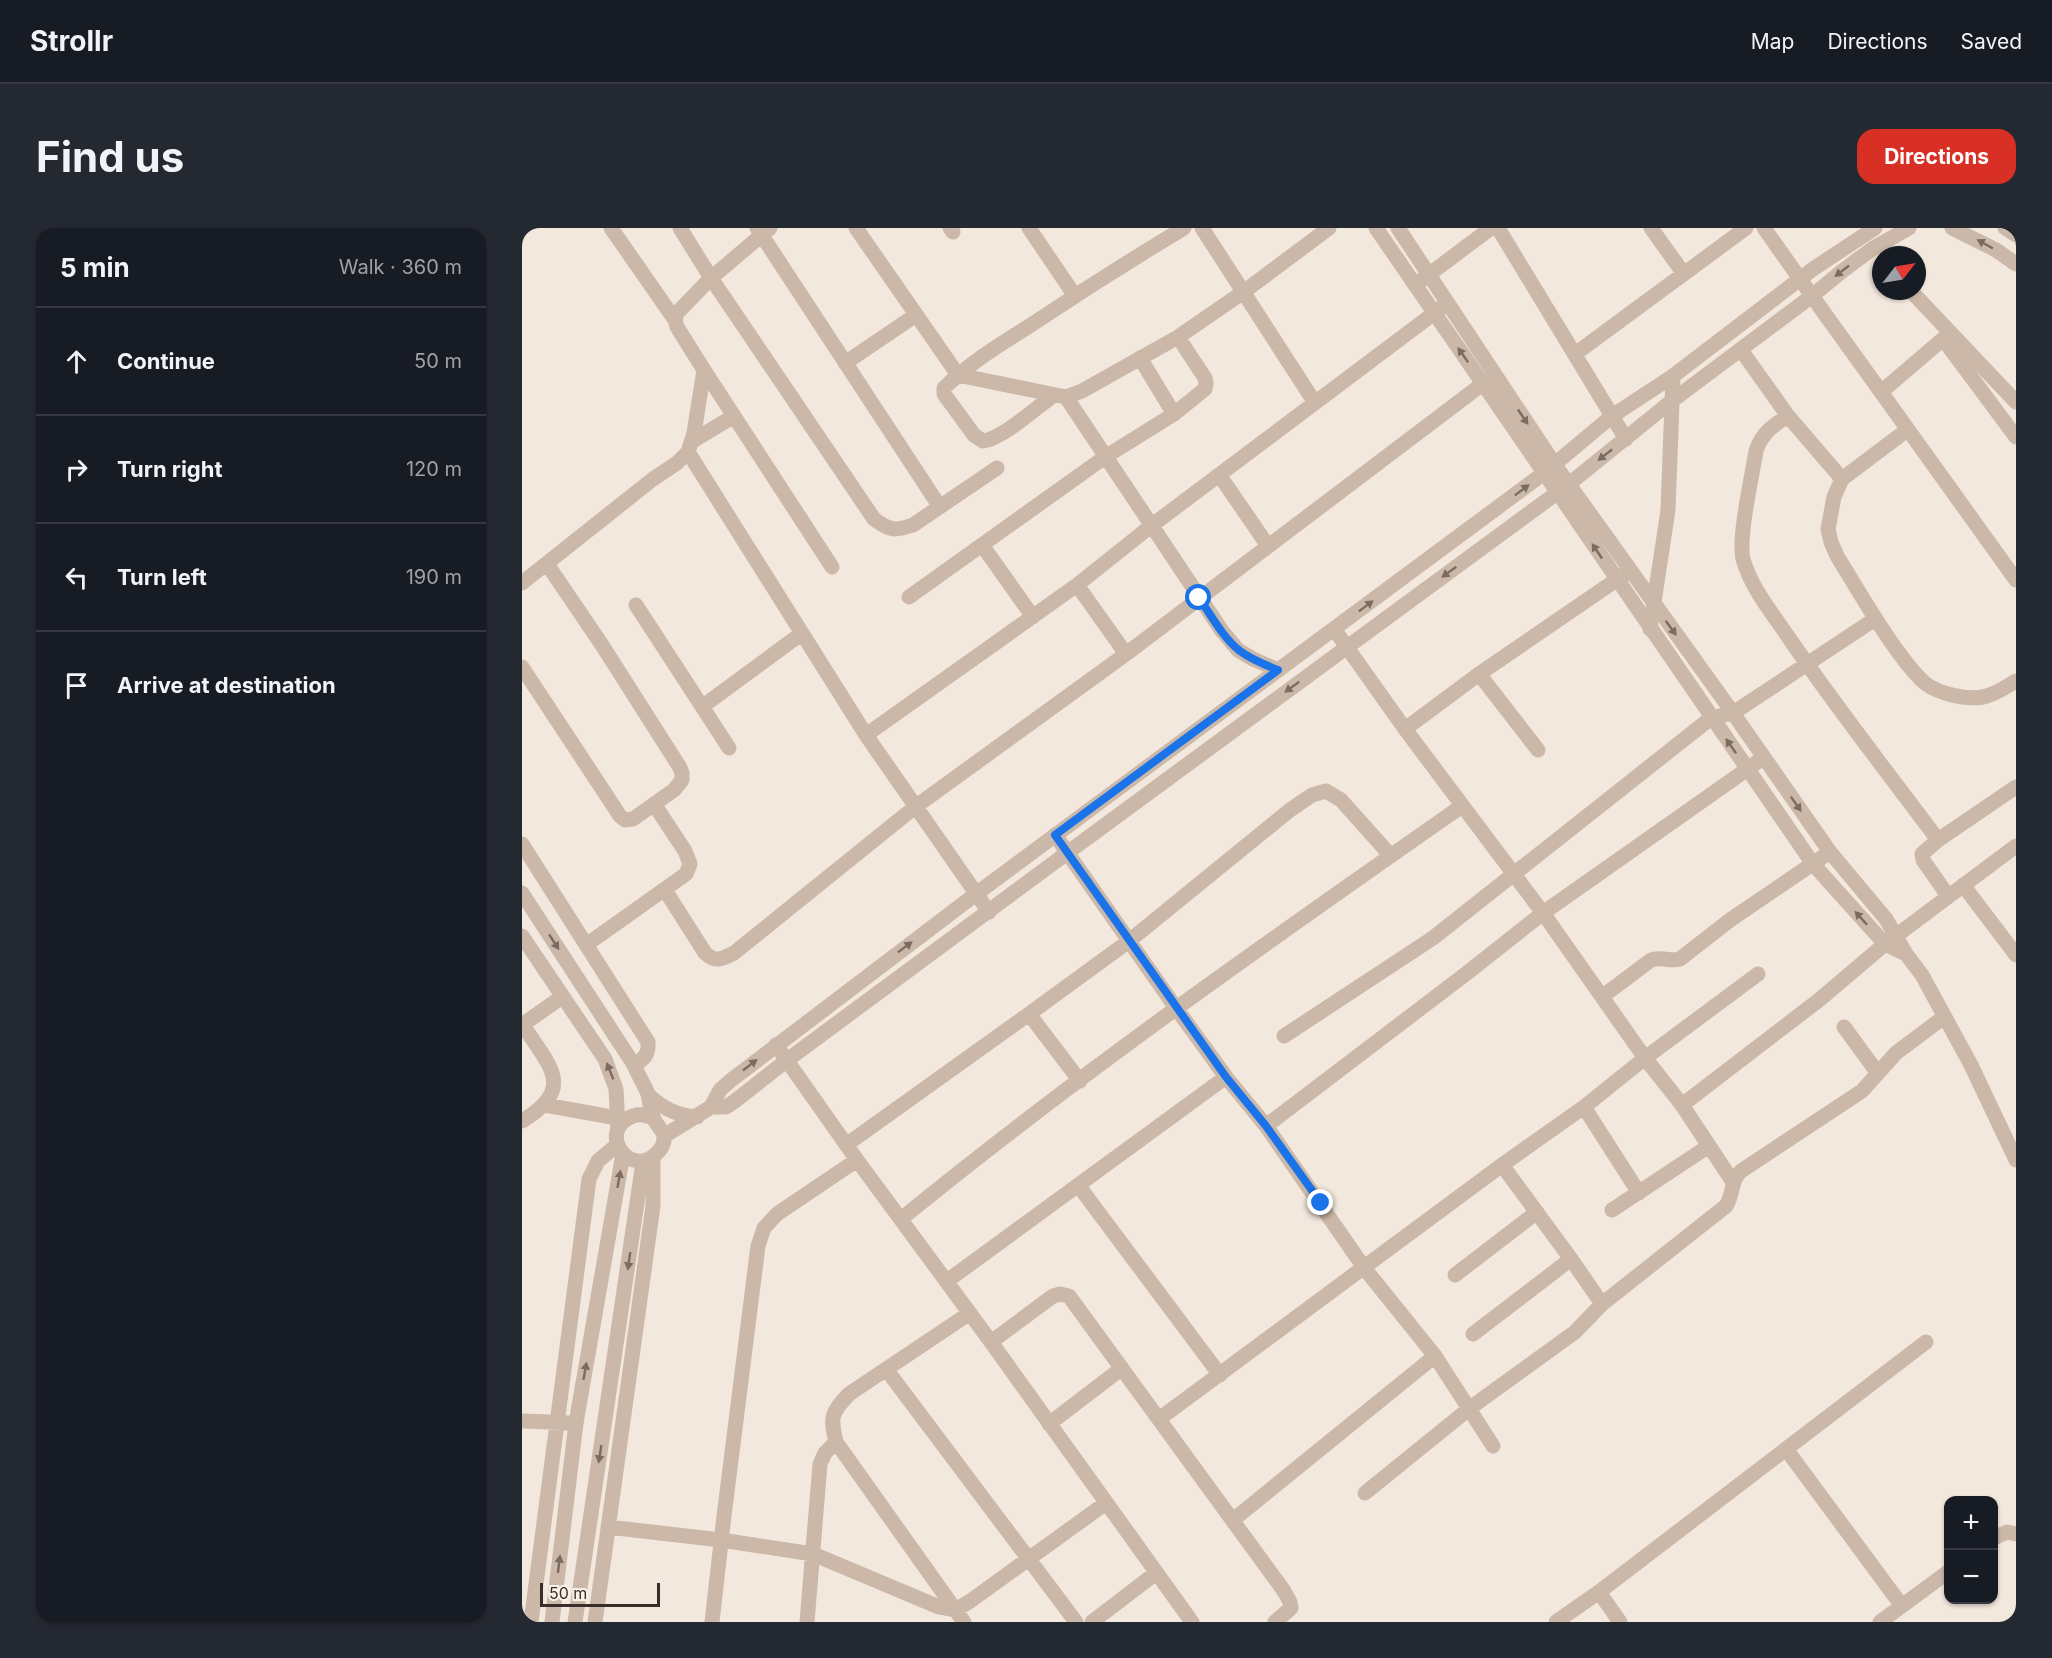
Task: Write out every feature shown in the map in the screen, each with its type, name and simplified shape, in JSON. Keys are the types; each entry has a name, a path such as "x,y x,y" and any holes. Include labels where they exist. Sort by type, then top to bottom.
{"street":[{"path":"611,228 675,320 704,370 832,567"},
{"path":"680,228 711,278 874,519 886,528 898,530 913,525 997,468"},
{"path":"856,228 957,375 1060,396 1105,457 1222,631 1238,650 1278,670"},
{"path":"1029,228 1075,296"},
{"path":"1184,228 1075,296 957,375 944,388 944,394 974,435 983,441 990,440 1060,396 1082,391 1178,337 1329,228"},
{"path":"1202,228 1315,403"},
{"path":"1376,228 1434,314 1489,379"},
{"path":"1398,228 1448,303 1489,379 1563,488 1617,580 1813,864 1906,954 1922,975 1971,1065 2016,1160"},
{"path":"1415,285 1491,228"},
{"path":"1498,228 1626,439"},
{"path":"1651,228 1684,274"},
{"path":"1575,354 1746,228"},
{"path":"1764,228 2016,580"},
{"path":"664,1136 711,1107 725,1085 776,1045 1055,835 1550,469 1612,416 1673,376 1799,279 1875,228"},
{"path":"1886,246 1909,228"},
{"path":"1952,228 1996,250 2016,264"},
{"path":"2005,228 2016,235"},
{"path":"675,320 682,306 763,230 845,363 940,507"},
{"path":"711,1107 730,1104 1563,488 1673,400 1812,296 1872,257"},
{"path":"1918,300 1947,336 2016,437"},
{"path":"866,735 1077,585 1151,526 1448,303"},
{"path":"845,363 916,315"},
{"path":"1881,392 1947,336"},
{"path":"1947,336 2016,402"},
{"path":"909,597 1105,457 1174,414 1205,389 1205,378 1178,337"},
{"path":"1741,350 1788,416 1842,479"},
{"path":"1140,358 1174,414"},
{"path":"704,370 690,447 801,634 866,735 989,912"},
{"path":"1650,629 1668,510 1673,376"},
{"path":"665,890 711,959 721,960 735,953 915,807 1126,654 1489,379"},
{"path":"522,583 653,479 677,463 690,447 734,416"},
{"path":"1788,416 1769,428 1760,438 1756,451 1742,549 1749,576 1760,596 1807,664 1938,840"},
{"path":"1907,430 1842,479 1834,497 1828,529 1837,556 1875,619 1913,671 1933,689 1956,696 1980,698 1989,696 2016,681"},
{"path":"1220,476 1268,546"},
{"path":"1563,488 1630,571 1733,712 1830,852 1886,919 1891,940"},
{"path":"982,545 1033,617"},
{"path":"522,667 620,816 625,820 633,819 679,785 682,773 602,645 547,564"},
{"path":"1405,729 1479,674 1630,571"},
{"path":"1077,585 1126,654"},
{"path":"636,606 729,748"},
{"path":"1284,1036 1433,938 1711,718 1733,712 1875,619"},
{"path":"1334,629 1682,1105 1733,1182"},
{"path":"703,706 801,634"},
{"path":"1479,674 1538,750"},
{"path":"1266,1126 1543,913 1763,758"},
{"path":"1948,896 1923,860 1924,850 2016,787"},
{"path":"846,1144 1129,941 1290,810 1312,795 1326,791 1341,800 1391,856"},
{"path":"586,945 686,874 690,864 685,851 654,804"},
{"path":"901,1219 958,1172 1176,1008 1462,806"},
{"path":"1055,835 1226,1077 1266,1126 1365,1269 1435,1356 1493,1446"},
{"path":"522,844 648,1042 648,1050 644,1058 634,1065"},
{"path":"1682,1105 1819,1000 1891,940 2016,846"},
{"path":"1603,996 1651,960 1658,957 1672,961 1680,959 1730,920 1830,852"},
{"path":"1963,885 2016,956"},
{"path":"522,892 634,1065 648,1095 653,1118 664,1136 663,1146 648,1159 632,1160 620,1150"},
{"path":"522,936 605,1059 616,1089 620,1150 576,1423 552,1622"},
{"path":"1159,1419 1584,1107 1758,974"},
{"path":"522,1121 545,1105 553,1092 555,1080 552,1069 523,1025 562,997"},
{"path":"1029,1014 1080,1081"},
{"path":"1365,1493 1470,1408 1575,1332 1602,1304 1726,1206 1731,1199 1733,1182 1741,1171 1862,1091 1896,1053 1944,1017"},
{"path":"1844,1027 1877,1072"},
{"path":"776,1045 1192,1622"},
{"path":"947,1281 1226,1077"},
{"path":"648,1095 672,1112 697,1117"},
{"path":"545,1105 617,1123 638,1114 653,1118"},
{"path":"1584,1107 1639,1192"},
{"path":"1612,1210 1709,1146"},
{"path":"531,1622 589,1179 597,1161 620,1150"},
{"path":"595,1622 653,1206 648,1159"},
{"path":"575,1622 648,1159"},
{"path":"712,1622 758,1246 764,1228 777,1214 857,1160"},
{"path":"1502,1165 1602,1304"},
{"path":"1078,1185 1220,1375"},
{"path":"1455,1275 1537,1212"},
{"path":"1473,1334 1571,1259"},
{"path":"992,1342 1053,1296 1060,1294 1069,1296 1284,1591 1291,1608 1275,1622"},
{"path":"959,1616 836,1442 832,1425 835,1409 849,1394 970,1312"},
{"path":"1556,1622 1599,1592 1926,1342"},
{"path":"1233,1520 1435,1356"},
{"path":"1049,1424 1122,1368"},
{"path":"886,1369 1076,1622"},
{"path":"522,1421 576,1423"},
{"path":"807,1622 820,1464 825,1453 836,1442"},
{"path":"1786,1449 1902,1606"},
{"path":"959,1616 969,1602 1106,1503"},
{"path":"608,1527 721,1540 813,1554 959,1616"},
{"path":"1998,1536 2007,1532 2016,1534"},
{"path":"1092,1622 1156,1573"},
{"path":"1880,1622 1944,1575"},
{"path":"1599,1592 1620,1622"}],"route":[{"path":"1199,598 1238,650 1278,670 1055,835 1176,1008 1226,1077 1266,1126 1321,1203"}]}
